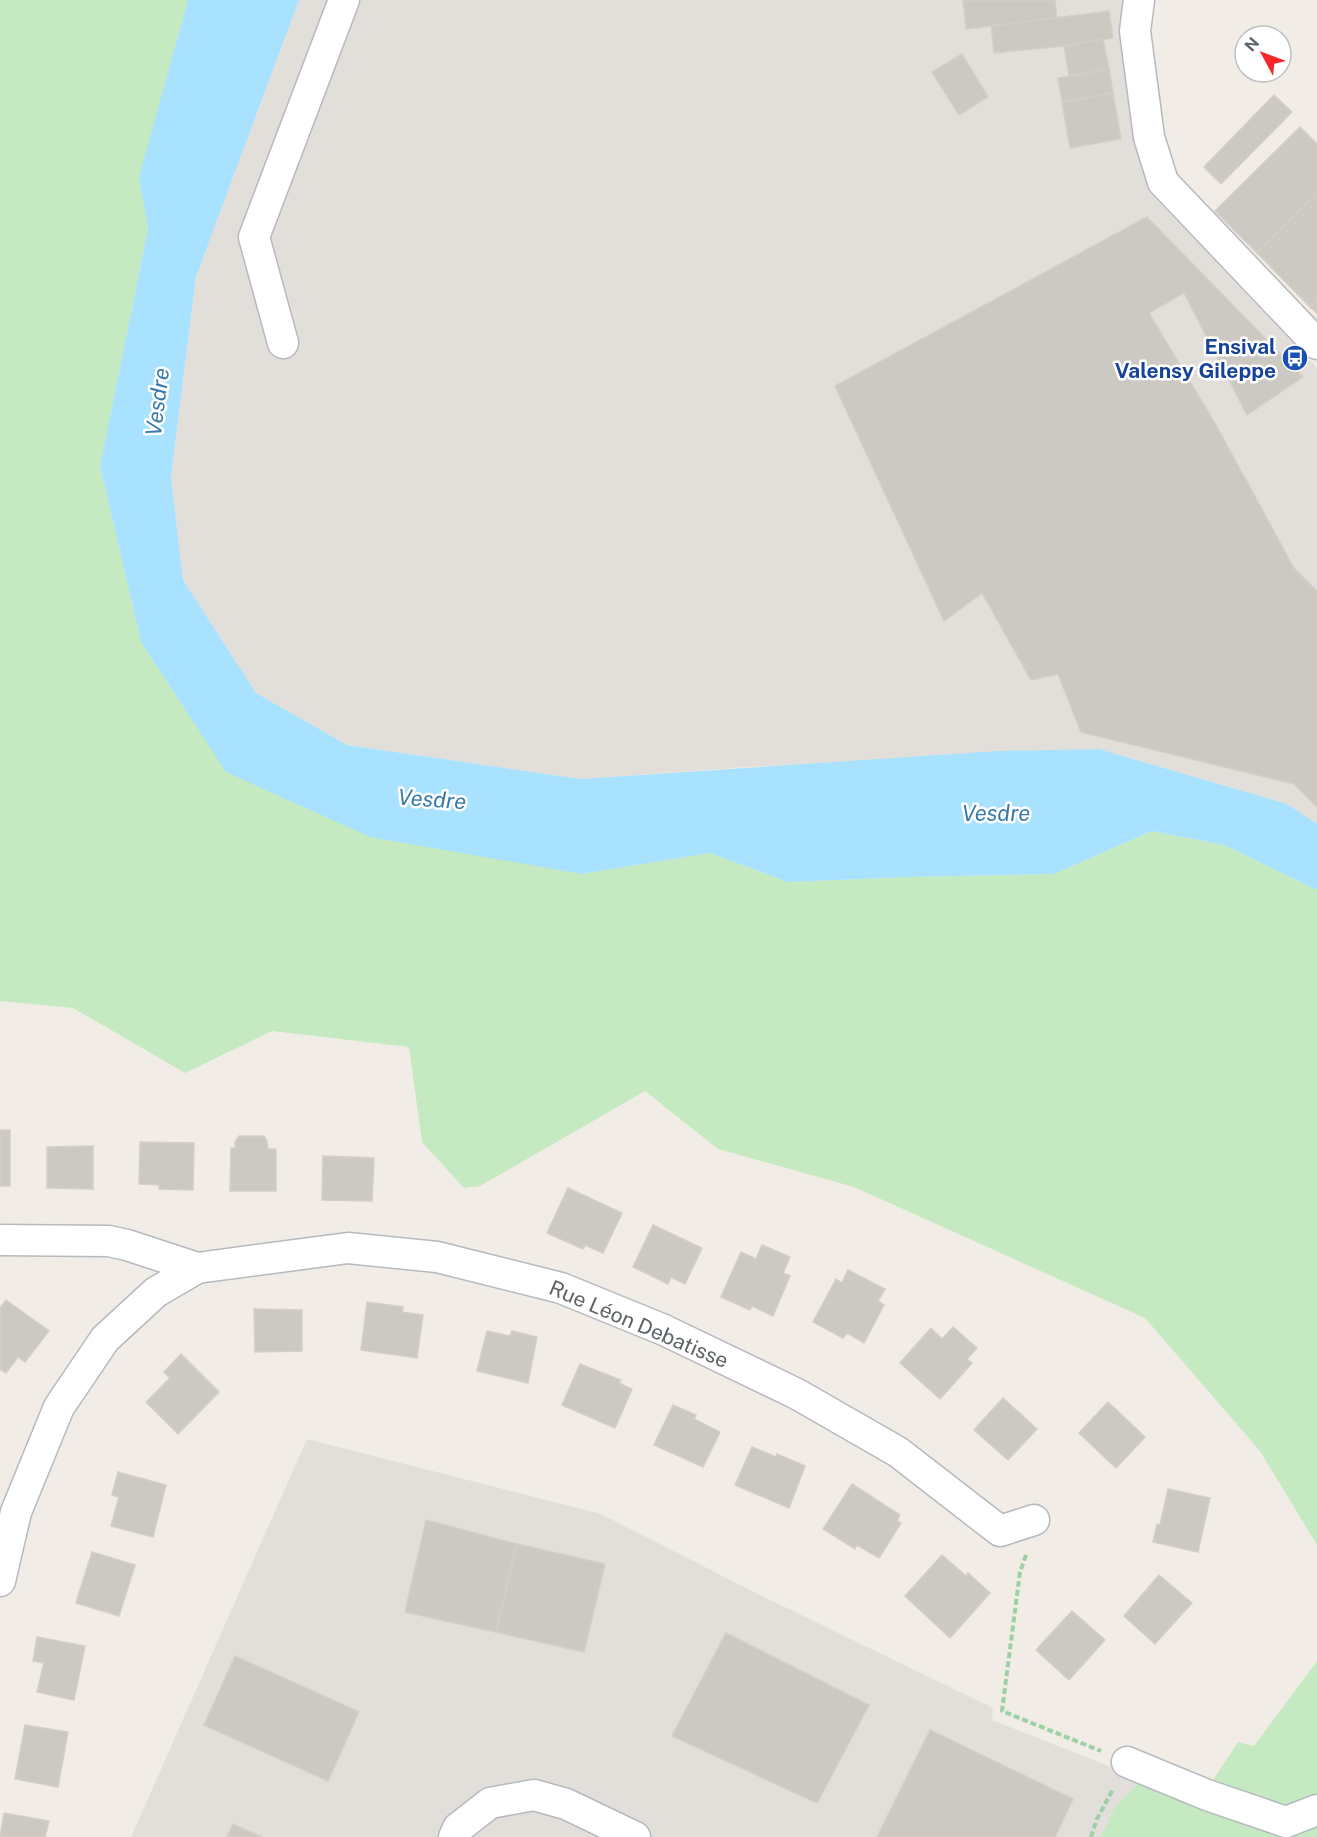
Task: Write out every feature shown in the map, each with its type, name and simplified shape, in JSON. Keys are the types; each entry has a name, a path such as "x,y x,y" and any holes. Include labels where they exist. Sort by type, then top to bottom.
{"street":[{"path":"283,344 254,237 344,0"},
{"path":"1139,0 1135,31 1149,137 1163,182 1317,344"},
{"name":"Rue Léon Debatisse","path":"0,1240 109,1241 197,1268"},
{"name":"Rue Léon Debatisse","path":"0,1581 16,1512 59,1407 105,1339 156,1292 197,1268 348,1248 437,1257 561,1288 664,1330 797,1394 898,1452 1000,1532 1034,1520"},
{"path":"1127,1762 1207,1795 1286,1822 1317,1810"},
{"path":"454,1837 458,1828 490,1803 534,1795 566,1804 635,1837"}],"path":[{"path":"1034,1520 1034,1531 1020,1572 1002,1711 1127,1762 1097,1819 1091,1837"}],"shaded area":[{"path":"299,0 1128,0 1127,25 1156,199 1317,368 1317,824 1287,804 1099,749 749,767 580,779 347,745 256,693 183,580 171,477 196,277"},
{"path":"307,1439 601,1514 758,1594 993,1708 992,1720 1272,1830 1317,1832 1317,1837 131,1837"}],"green space":[{"path":"0,0 188,0 140,176 148,229 100,466 141,642 582,874 710,853 788,882 1054,874 1152,831 1224,845 1317,890 1317,1545 1260,1451 1145,1318 854,1187 718,1149 645,1091 480,1186 464,1188 422,1142 409,1047 272,1031 185,1073 73,1008 0,1001"},
{"path":"1317,1661 1317,1799 1287,1816 1207,1789 1238,1742 1254,1746"},
{"path":"1147,1774 1317,1821 1317,1837 1101,1837 1115,1807"}],"water":[{"name":"Vesdre","path":"188,0 299,0 196,277 171,477 183,580 256,693 347,745 580,779 998,751 1099,749 1287,804 1317,824 1317,890 1224,845 1152,831 1054,874 788,882 710,853 582,874 370,837 226,772 141,642 100,466 148,229 139,177"}],"building":[{"path":"963,0 1055,0 1057,19 966,29"},
{"path":"1109,11 1113,38 1064,46 994,53 991,26"},
{"path":"1103,39 1109,69 1069,76 1064,46"},
{"path":"962,54 988,97 959,115 932,72"},
{"path":"1109,69 1113,93 1062,102 1058,78"},
{"path":"1113,93 1121,139 1070,148 1062,102"},
{"path":"1274,95 1292,112 1221,184 1204,167"},
{"path":"1300,127 1317,144 1317,193 1257,253 1215,211"},
{"path":"1317,193 1317,301 1310,307 1257,253"},
{"path":"1147,217 1303,377 1247,415 1184,293 1149,313 1216,425 1294,568 1317,591 1317,807 1294,784 1081,732 1058,674 1031,680 982,593 944,621 835,386"},
{"path":"1317,301 1317,313 1310,307"},
{"path":"0,1130 10,1130 10,1186 0,1186"},
{"path":"239,1136 264,1136 268,1149 276,1149 276,1191 230,1191 231,1148 235,1148 235,1142"},
{"path":"140,1142 194,1143 193,1190 159,1189 159,1185 139,1184"},
{"path":"93,1146 93,1189 47,1188 47,1147"},
{"path":"323,1156 374,1158 372,1201 322,1200"},
{"path":"568,1188 622,1213 603,1253 585,1245 583,1249 547,1233"},
{"path":"653,1225 702,1248 685,1284 671,1277 668,1284 633,1267"},
{"path":"762,1245 790,1257 783,1273 790,1276 773,1316 752,1306 750,1310 721,1297 741,1252 756,1259"},
{"path":"848,1270 885,1289 878,1301 884,1305 864,1343 847,1333 843,1338 813,1322 836,1279 842,1283"},
{"path":"6,1300 49,1331 25,1362 18,1357 6,1373 0,1369 0,1308"},
{"path":"367,1302 403,1307 402,1312 423,1315 417,1358 361,1350"},
{"path":"254,1309 302,1310 302,1351 255,1352"},
{"path":"953,1327 977,1348 967,1359 972,1363 940,1399 900,1363 931,1328 942,1339"},
{"path":"487,1331 510,1336 512,1331 537,1337 528,1383 477,1371"},
{"path":"181,1354 219,1392 178,1434 146,1402 170,1378 164,1372"},
{"path":"580,1364 621,1380 619,1383 632,1389 615,1428 562,1405"},
{"path":"1003,1398 1037,1429 1008,1460 974,1430"},
{"path":"1108,1402 1145,1437 1116,1468 1079,1433"},
{"path":"673,1405 696,1415 694,1419 720,1432 703,1467 654,1445"},
{"path":"752,1447 776,1457 777,1454 805,1466 789,1508 735,1485"},
{"path":"118,1472 166,1485 153,1537 111,1526 119,1497 112,1495"},
{"path":"852,1484 900,1515 897,1521 901,1523 879,1558 857,1545 855,1549 823,1529"},
{"path":"1168,1489 1210,1498 1198,1552 1153,1542 1157,1524 1160,1525"},
{"path":"426,1520 517,1544 496,1632 405,1612"},
{"path":"517,1544 605,1564 584,1652 496,1632"},
{"path":"92,1552 135,1565 119,1616 76,1603"},
{"path":"942,1555 966,1576 968,1573 990,1593 950,1638 905,1596"},
{"path":"1159,1575 1192,1603 1155,1644 1124,1616"},
{"path":"1072,1611 1105,1640 1069,1680 1036,1650"},
{"path":"726,1633 869,1705 817,1803 672,1736"},
{"path":"37,1637 85,1646 74,1700 37,1692 44,1663 33,1661"},
{"path":"235,1656 359,1712 328,1781 204,1725"},
{"path":"25,1725 68,1732 58,1787 15,1779"},
{"path":"930,1730 1073,1799 1055,1837 877,1837"},
{"path":"4,1813 49,1821 45,1837 0,1837"},
{"path":"233,1824 262,1837 227,1837"}],"place":[{"name":"Ensival Valensy Gileppe","path":"1295,358"}]}
